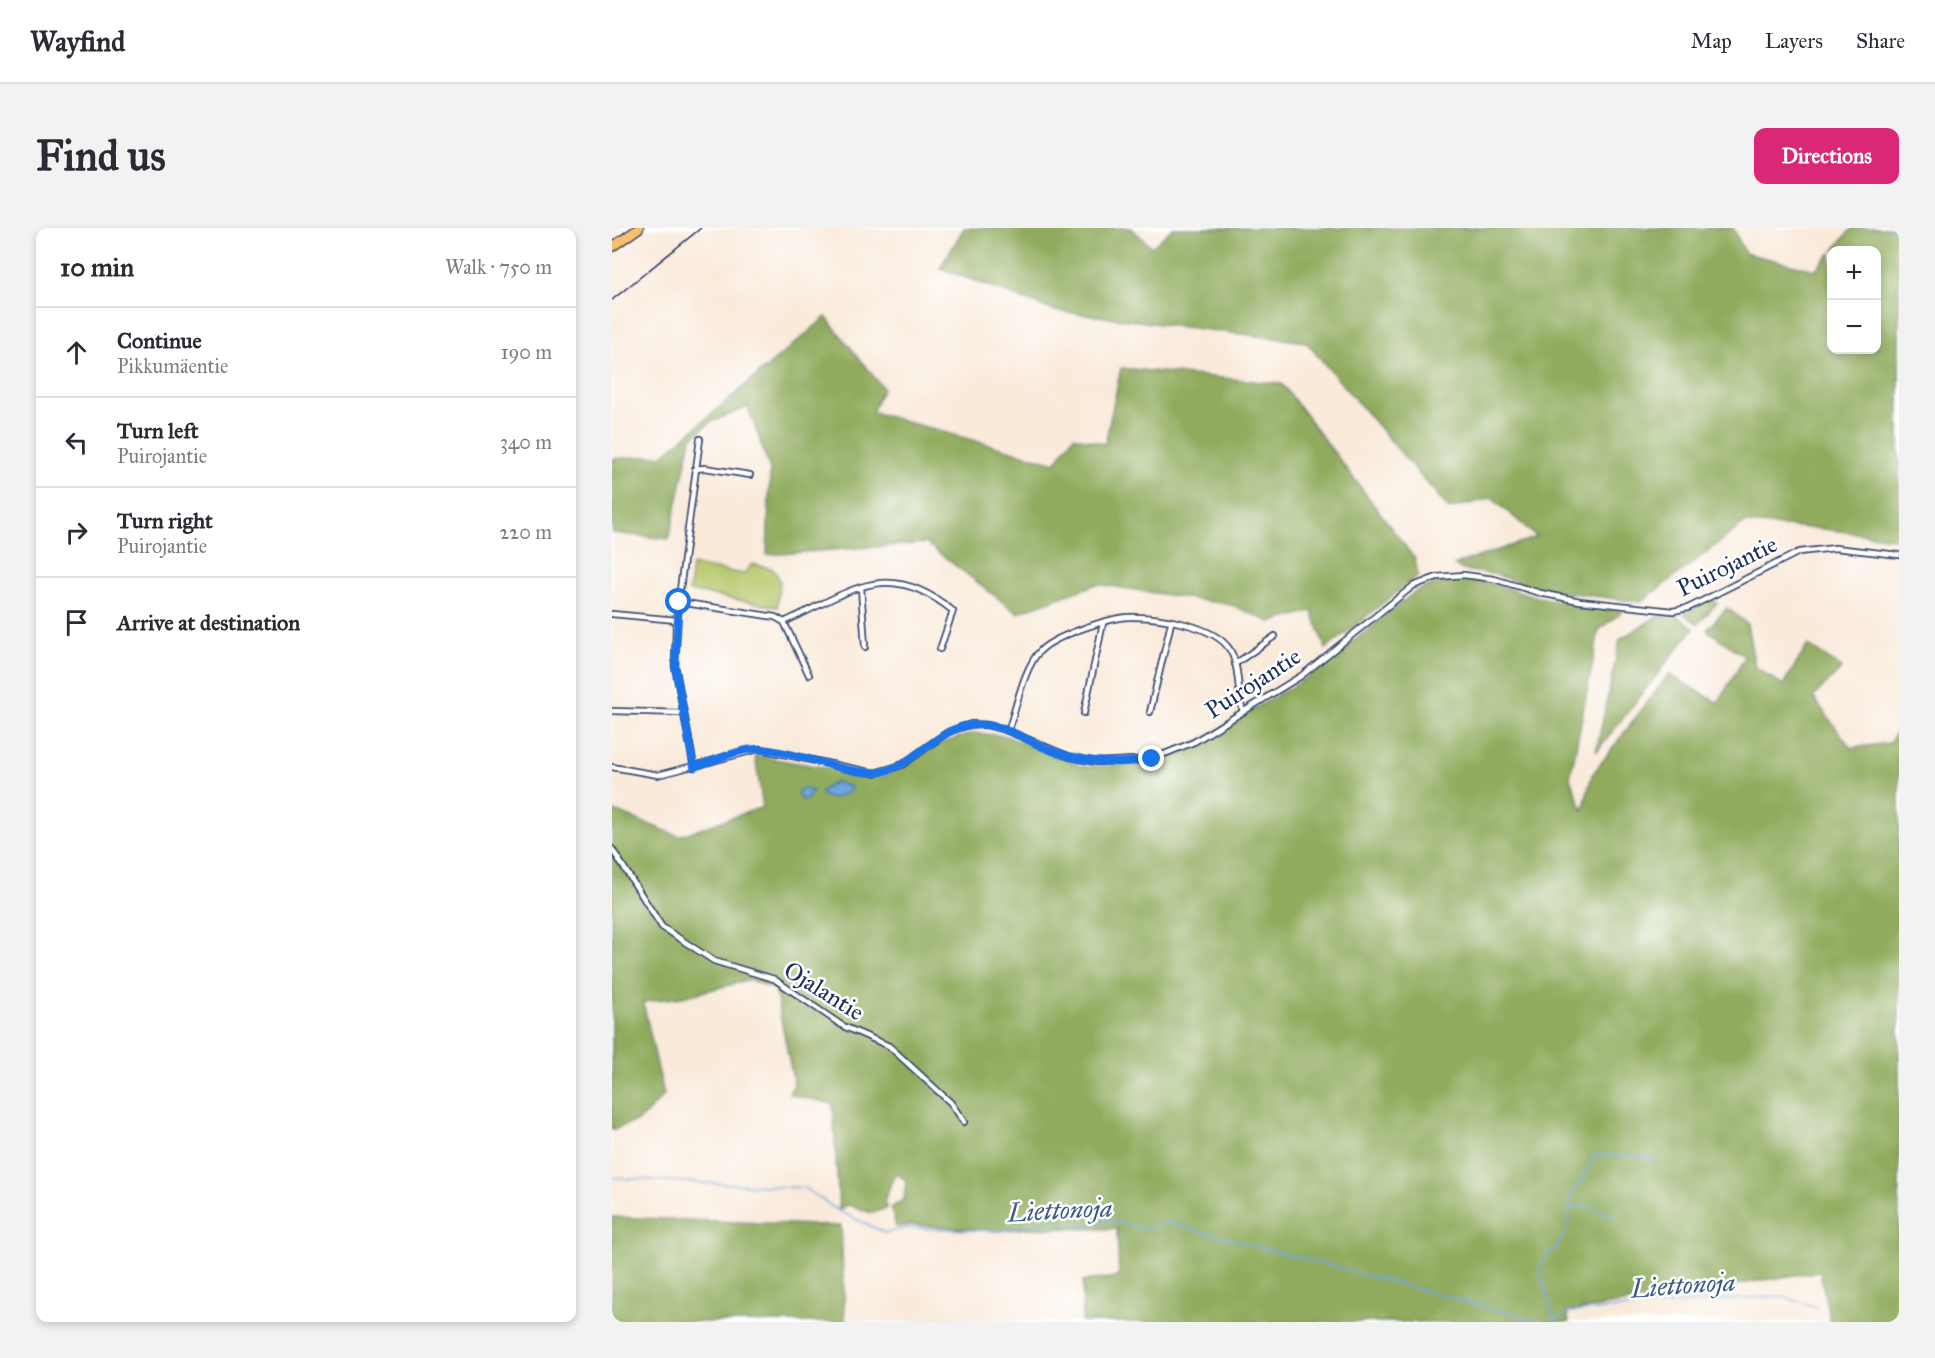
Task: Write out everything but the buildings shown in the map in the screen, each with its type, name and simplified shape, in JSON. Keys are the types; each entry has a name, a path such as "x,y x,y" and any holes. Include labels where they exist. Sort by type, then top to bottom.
{"highway":[{"path":"612,247 639,228"}],"street":[{"path":"694,767 675,666 676,620 700,439"},
{"path":"695,469 705,468 750,475"},
{"name":"Puirojantie","path":"612,767 658,775 759,749 874,773 902,765 931,741 960,726 987,725 1008,731 1070,757 1096,762 1137,761 1172,752 1243,712 1301,676 1413,586 1437,577 1464,575 1494,579 1540,593 1580,601 1673,611 1688,608 1799,552 1818,548 1899,555"},
{"path":"784,622 861,587 885,582 900,582 923,589 953,611 940,649"},
{"path":"861,587 865,646"},
{"path":"679,602 775,617 784,622 809,675"},
{"path":"612,614 676,620"},
{"path":"1008,731 1031,666 1040,651 1060,639 1103,623 1133,617 1198,627 1218,636 1231,651 1243,712"},
{"path":"1084,713 1103,623"},
{"path":"1150,712 1172,623"},
{"path":"1235,664 1275,636"},
{"path":"612,711 684,713"},
{"name":"Ojalantie","path":"612,849 662,927 714,961 774,979 843,1026 889,1046 951,1103 964,1122"}],"green space":[{"path":"964,228 1131,228 1152,247 1173,228 1733,228 1745,253 1815,270 1827,257 1827,354 1881,354 1881,246 1837,246 1852,228 1899,228 1899,539 1824,529 1745,523 1641,602 1540,589 1494,574 1463,570 1454,565 1537,537 1492,498 1449,509 1306,342 1056,311 940,268"},
{"path":"826,317 883,388 872,412 1055,463 1074,436 1105,444 1121,368 1282,384 1415,559 1418,575 1326,649 1312,611 1270,622 1232,605 1097,584 1017,613 926,543 767,555 770,469 748,407 711,422 691,439 669,539 612,533 612,459 663,455"},
{"path":"752,564 773,569 780,581 777,607 689,591 692,565 744,574"},
{"path":"1463,580 1494,584 1537,597 1623,611 1599,630 1570,778 1583,811 1592,775 1669,674 1718,703 1745,657 1707,630 1727,608 1747,624 1755,667 1783,685 1808,645 1842,668 1813,697 1851,748 1890,743 1899,725 1899,1322 1830,1322 1820,1271 1567,1312 1569,1322 1082,1322 1083,1281 1119,1277 1117,1229 1026,1228 999,1231 913,1225 896,1227 891,1208 904,1199 906,1181 898,1174 893,1178 884,1202 887,1208 871,1213 848,1205 839,1210 833,1104 789,1094 794,1084 775,989 749,980 682,997 643,1002 664,1095 640,1120 612,1130 612,810 679,836 763,807 755,756 883,777 941,743 973,733 1006,736 1084,767 1162,763 1308,677 1415,592 1438,582"},
{"path":"1711,597 1717,603 1698,624 1684,614"},
{"path":"1674,614 1694,628 1596,752 1620,639 1660,615"},
{"path":"612,1217 841,1226 845,1322 612,1322"}],"water":[{"path":"835,782 851,787 849,792 832,799 822,795 821,791"},
{"path":"802,788 813,791 806,800 802,800 797,793"}],"waterway":[{"path":"1555,1320 1539,1269 1548,1253 1555,1249 1564,1236 1569,1223 1569,1199 1590,1167 1594,1155 1643,1157 1659,1162"},
{"name":"Liettonoja","path":"612,1178 804,1188 839,1211 885,1233 908,1228 999,1231 1038,1223 1078,1224 1112,1221 1149,1230 1166,1222 1542,1322"},
{"path":"1570,1208 1589,1206 1617,1218"},
{"name":"Liettonoja","path":"1553,1322 1568,1312 1780,1296 1817,1307"}],"railway":[{"path":"612,300 701,228"}],"route":[{"path":"679,602 676,620 675,666 694,767 759,749 863,772 883,772 902,765 931,741 960,726 971,724 987,725 1008,731 1070,757 1114,763 1152,759"}]}
